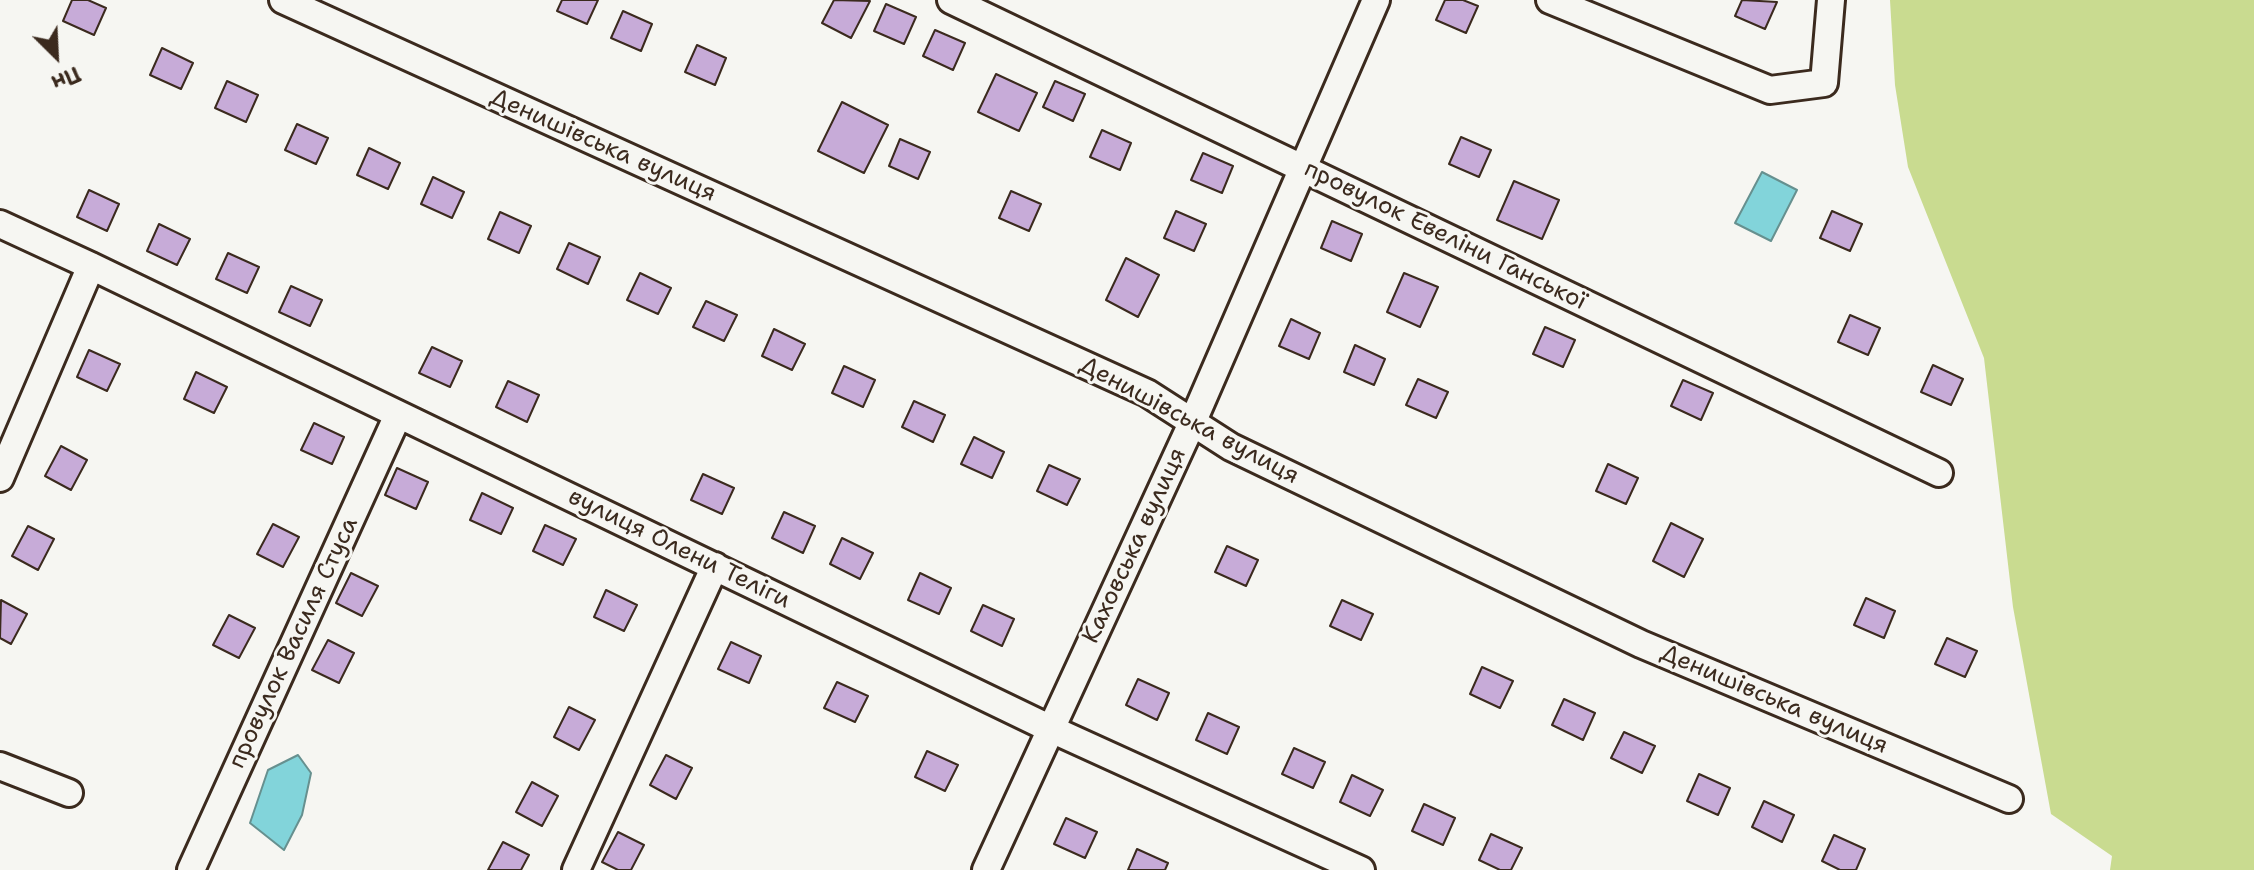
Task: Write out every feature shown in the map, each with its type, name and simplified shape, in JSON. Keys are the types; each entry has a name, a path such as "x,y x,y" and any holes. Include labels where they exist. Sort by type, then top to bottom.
{"street":[{"name":"Денишівська вулиця","path":"283,0 1147,393 1231,447 1641,644 2009,799"},
{"name":"провулок Евеліни Ганської","path":"951,0 1939,473"},
{"name":"Каховська вулиця","path":"986,870 1193,421 1376,0"},
{"path":"1550,0 1770,90 1824,83 1831,0"},
{"name":"вулиця Олени Теліги","path":"0,224 1051,729 1361,870"},
{"path":"0,478 91,266"},
{"name":"провулок Василя Стуса","path":"191,870 398,415"},
{"path":"576,870 715,566"},
{"path":"0,766 69,793"}],"green space":[{"path":"1890,0 2254,0 2254,870 2110,870 2112,856 2051,814 2013,607 1984,358 1908,167 1895,85"}],"water":[{"path":"1762,172 1797,190 1771,241 1735,223"},
{"path":"298,755 311,773 302,815 284,850 250,823 268,770"}],"building":[{"path":"72,0 88,0 106,8 94,35 63,21"},
{"path":"562,0 598,0 587,24 557,11"},
{"path":"834,0 870,1 851,38 822,23"},
{"path":"1445,0 1463,0 1478,6 1466,33 1436,20"},
{"path":"1742,0 1777,2 1765,29 1735,16"},
{"path":"886,4 916,17 904,44 874,31"},
{"path":"623,11 652,24 641,51 611,38"},
{"path":"935,30 965,43 953,70 923,56"},
{"path":"697,45 726,58 715,85 685,72"},
{"path":"162,48 193,63 181,89 150,75"},
{"path":"996,74 1037,93 1019,131 978,112"},
{"path":"227,81 258,95 246,122 215,108"},
{"path":"1055,81 1085,94 1073,121 1043,107"},
{"path":"842,102 888,125 864,173 818,151"},
{"path":"297,124 328,138 316,164 285,150"},
{"path":"1102,130 1131,143 1120,170 1090,157"},
{"path":"1461,137 1491,150 1479,177 1449,164"},
{"path":"900,139 930,152 918,179 889,166"},
{"path":"369,148 400,163 388,189 357,175"},
{"path":"1203,153 1233,166 1222,193 1191,180"},
{"path":"433,177 464,192 452,218 421,204"},
{"path":"1514,181 1559,200 1542,239 1497,220"},
{"path":"89,190 119,204 107,231 77,217"},
{"path":"1011,191 1041,204 1029,231 999,218"},
{"path":"1176,211 1206,224 1194,251 1164,238"},
{"path":"1832,211 1862,224 1850,251 1820,238"},
{"path":"500,212 531,226 519,253 488,239"},
{"path":"1332,221 1362,234 1351,261 1321,248"},
{"path":"159,224 190,239 177,265 147,251"},
{"path":"569,243 600,257 588,284 557,269"},
{"path":"228,253 259,267 247,293 216,279"},
{"path":"1126,258 1159,275 1138,317 1106,300"},
{"path":"640,273 671,288 658,314 627,300"},
{"path":"1404,273 1438,287 1420,327 1387,312"},
{"path":"291,286 322,300 310,326 279,312"},
{"path":"706,301 737,315 724,341 693,327"},
{"path":"1850,315 1880,328 1868,355 1838,342"},
{"path":"1291,319 1320,333 1309,359 1279,346"},
{"path":"1545,327 1575,340 1563,367 1533,354"},
{"path":"774,329 805,344 792,370 762,356"},
{"path":"1355,345 1385,359 1374,385 1344,372"},
{"path":"432,347 462,361 450,387 419,373"},
{"path":"89,350 120,364 107,391 77,377"},
{"path":"1933,365 1963,379 1951,405 1921,392"},
{"path":"844,366 875,380 863,407 832,393"},
{"path":"196,372 227,387 214,413 184,399"},
{"path":"1418,379 1448,392 1436,418 1406,405"},
{"path":"1683,380 1713,393 1701,420 1671,406"},
{"path":"508,381 539,395 527,422 496,407"},
{"path":"914,401 945,415 933,442 902,427"},
{"path":"314,423 344,437 332,464 301,450"},
{"path":"974,437 1004,452 992,478 961,464"},
{"path":"61,446 87,460 71,490 45,476"},
{"path":"1608,464 1638,478 1626,504 1596,491"},
{"path":"1049,465 1080,479 1067,505 1037,491"},
{"path":"397,468 428,482 416,509 385,495"},
{"path":"703,474 734,488 722,514 691,500"},
{"path":"482,493 513,508 501,534 470,520"},
{"path":"784,512 815,526 803,553 772,538"},
{"path":"1671,523 1703,539 1684,577 1653,561"},
{"path":"273,524 299,537 283,567 257,554"},
{"path":"545,525 576,539 563,565 533,551"},
{"path":"28,526 54,539 38,570 12,556"},
{"path":"842,538 873,553 860,579 830,564"},
{"path":"1227,546 1258,560 1246,586 1215,572"},
{"path":"351,573 378,586 362,616 336,603"},
{"path":"920,573 951,588 939,614 908,600"},
{"path":"606,590 637,605 624,631 594,617"},
{"path":"1866,598 1895,611 1884,638 1854,625"},
{"path":"1,600 27,614 11,644 0,638"},
{"path":"1342,600 1373,614 1361,640 1330,626"},
{"path":"983,605 1014,619 1002,646 971,631"},
{"path":"229,615 255,628 239,658 213,645"},
{"path":"1947,638 1977,651 1965,677 1935,664"},
{"path":"328,640 354,653 339,683 312,670"},
{"path":"731,642 761,656 749,683 718,669"},
{"path":"1482,667 1513,681 1500,708 1470,694"},
{"path":"1138,679 1169,693 1157,720 1126,705"},
{"path":"837,682 868,696 855,722 824,708"},
{"path":"1564,699 1595,713 1583,740 1552,725"},
{"path":"569,707 595,720 579,750 554,737"},
{"path":"1208,713 1239,727 1227,754 1196,740"},
{"path":"1624,732 1655,746 1642,773 1611,758"},
{"path":"1294,748 1325,762 1313,788 1282,774"},
{"path":"927,751 958,765 945,791 915,777"},
{"path":"666,755 692,768 676,799 650,785"},
{"path":"1699,774 1730,788 1718,815 1687,801"},
{"path":"1352,775 1383,790 1370,816 1340,802"},
{"path":"532,782 558,796 542,826 516,812"},
{"path":"1764,801 1794,815 1782,842 1752,827"},
{"path":"1424,804 1455,818 1443,845 1412,831"},
{"path":"1066,818 1097,832 1085,858 1054,844"},
{"path":"618,832 644,845 631,870 618,870 602,862"},
{"path":"1491,834 1522,848 1511,870 1500,870 1479,860"},
{"path":"1834,835 1865,849 1856,870 1840,870 1822,861"},
{"path":"503,842 529,855 521,870 488,870"},
{"path":"1137,849 1168,863 1165,870 1128,870"}]}
